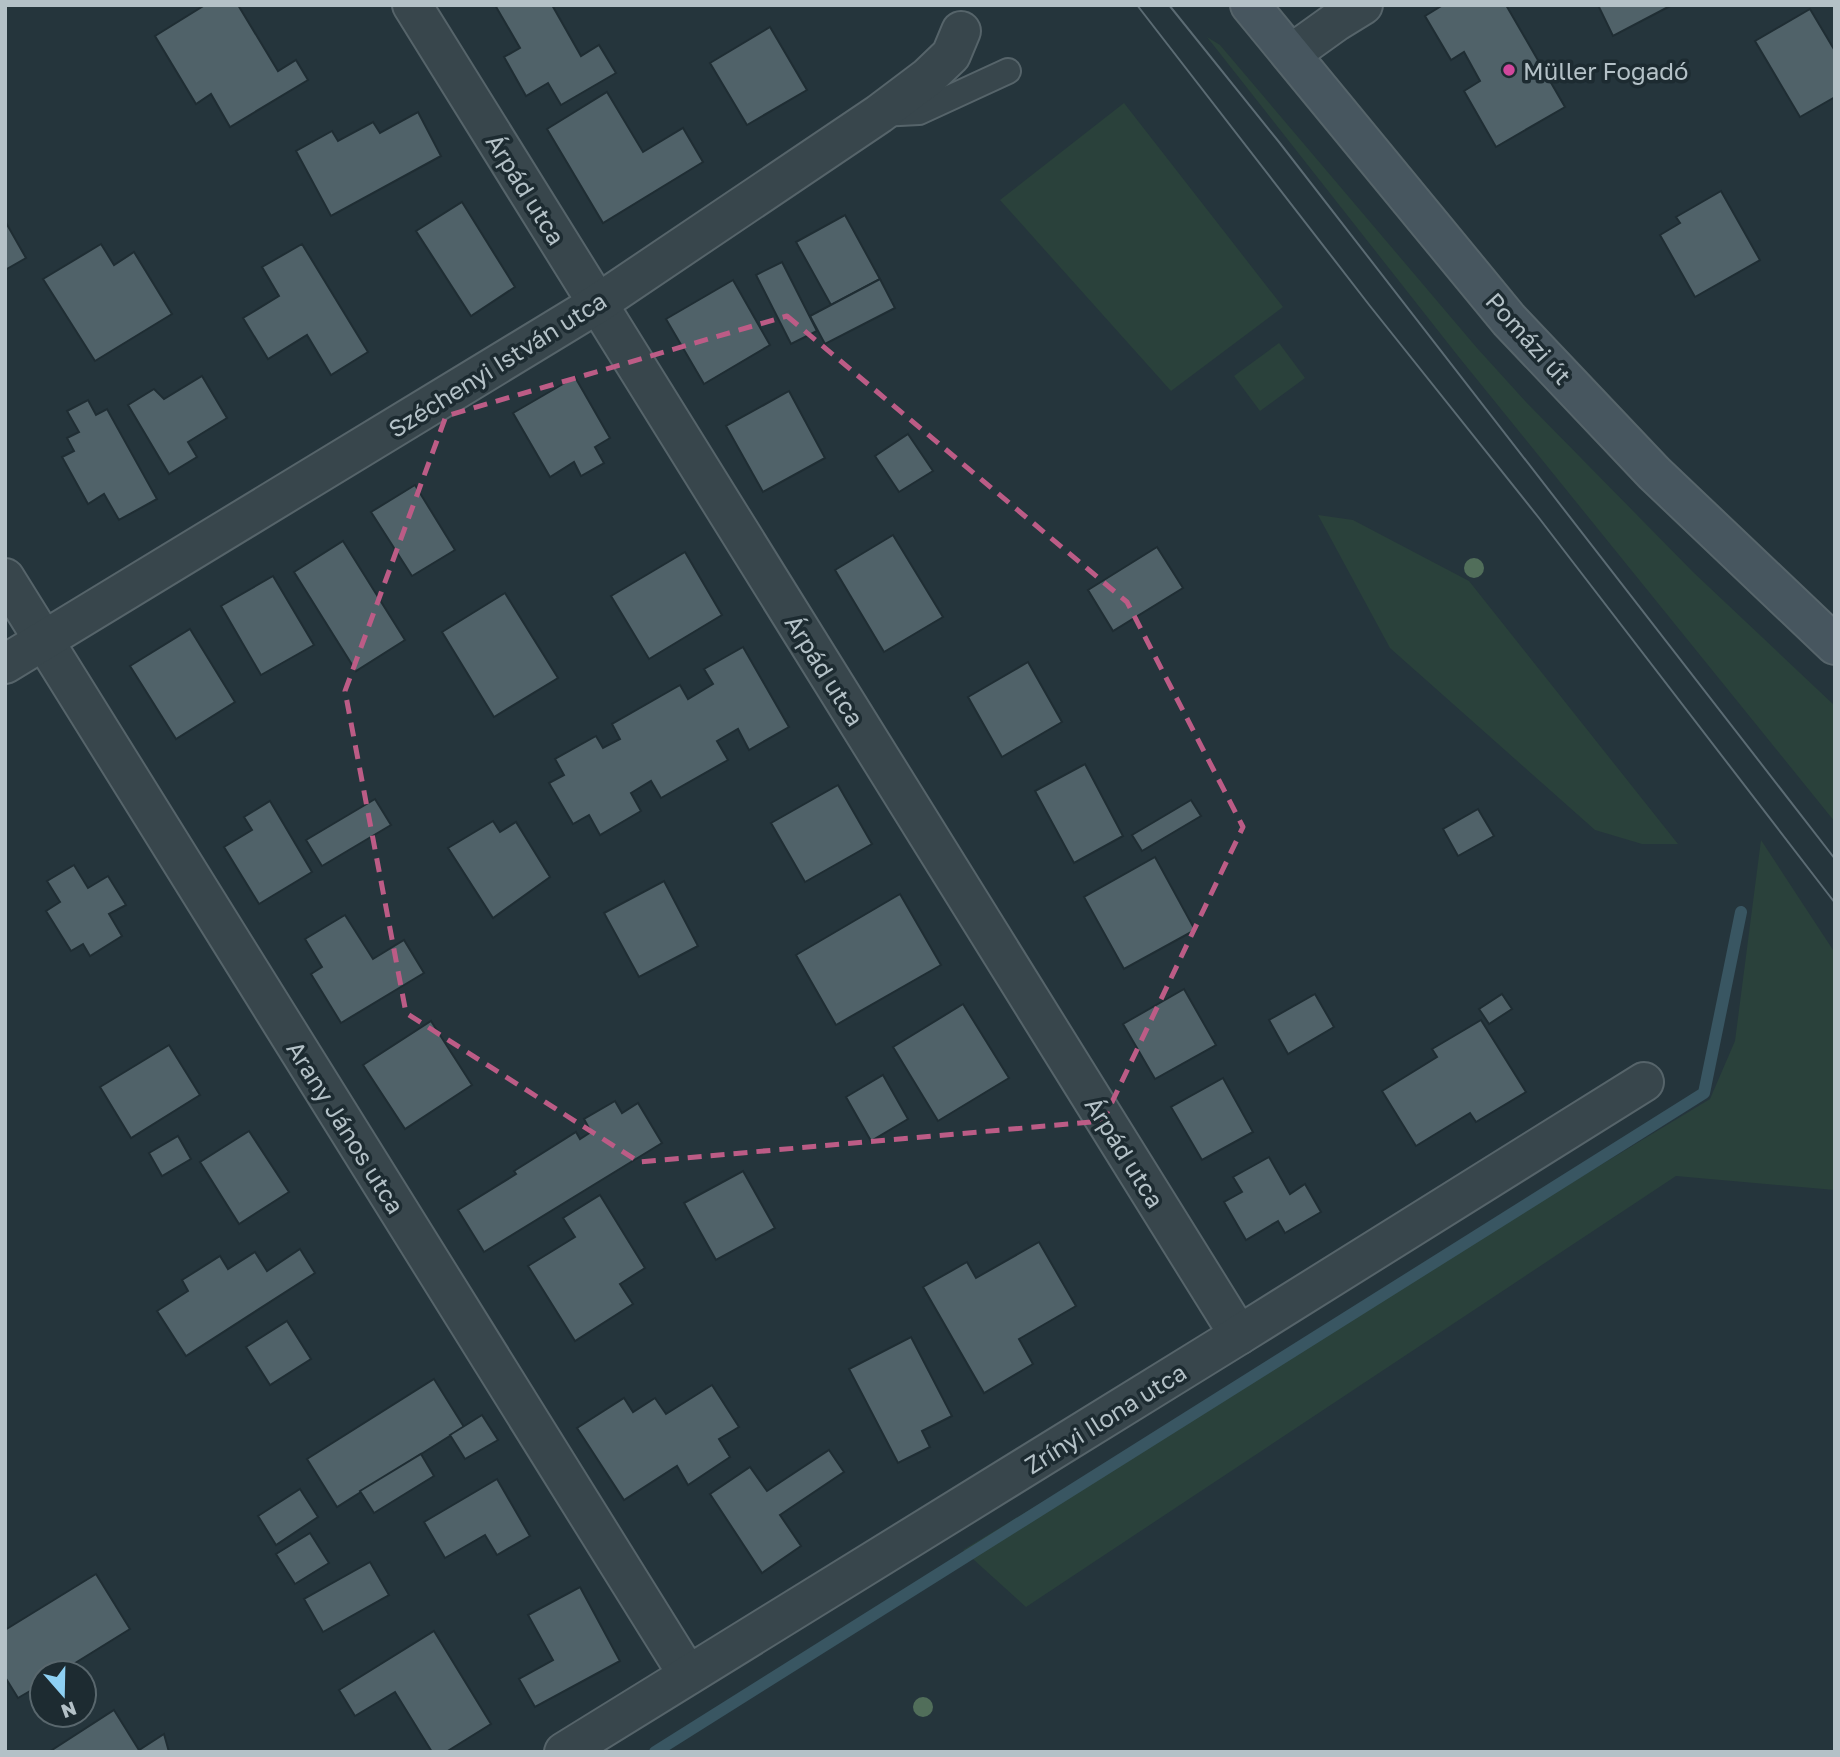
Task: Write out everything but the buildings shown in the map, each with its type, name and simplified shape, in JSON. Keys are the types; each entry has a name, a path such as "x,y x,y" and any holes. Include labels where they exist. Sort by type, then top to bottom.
{"main road":[{"name":"Pomázi út","path":"1250,5 1510,320 1654,473 1835,645"}],"street":[{"name":"Árpád utca","path":"412,5 1239,1335"},
{"path":"1292,54 1363,5"},
{"name":"Széchenyi István utca","path":"5,664 597,304 879,114 928,78 951,55 961,31"},
{"name":"Arany János utca","path":"5,578 688,1675"},
{"name":"Zrínyi Ilona utca","path":"564,1752 1644,1082"}],"lane":[{"path":"879,114 919,112 1008,71"}],"highlighted area":[{"path":"787,316 1127,602 1243,827 1103,1121 639,1162 406,1013 345,691 446,416"}],"green space":[{"path":"1207,37 1220,45 1526,402 1693,572 1835,706 1835,822 1458,356"},
{"path":"1124,103 1283,307 1171,391 1000,200"},
{"path":"1279,343 1305,378 1260,411 1234,376"},
{"path":"1318,515 1353,520 1469,581 1678,844 1642,844 1595,830 1390,648"},
{"path":"1761,840 1835,953 1835,1190 1676,1176 1026,1607 963,1550 1710,1099 1735,1041"}],"waterway":[{"path":"655,1752 1704,1093 1741,912"}],"tram line":[{"path":"1137,5 1370,306 1539,518 1835,903"},
{"path":"1169,5 1279,142 1835,859"}],"place":[{"name":"Müller Fogadó","path":"1509,70"}]}
